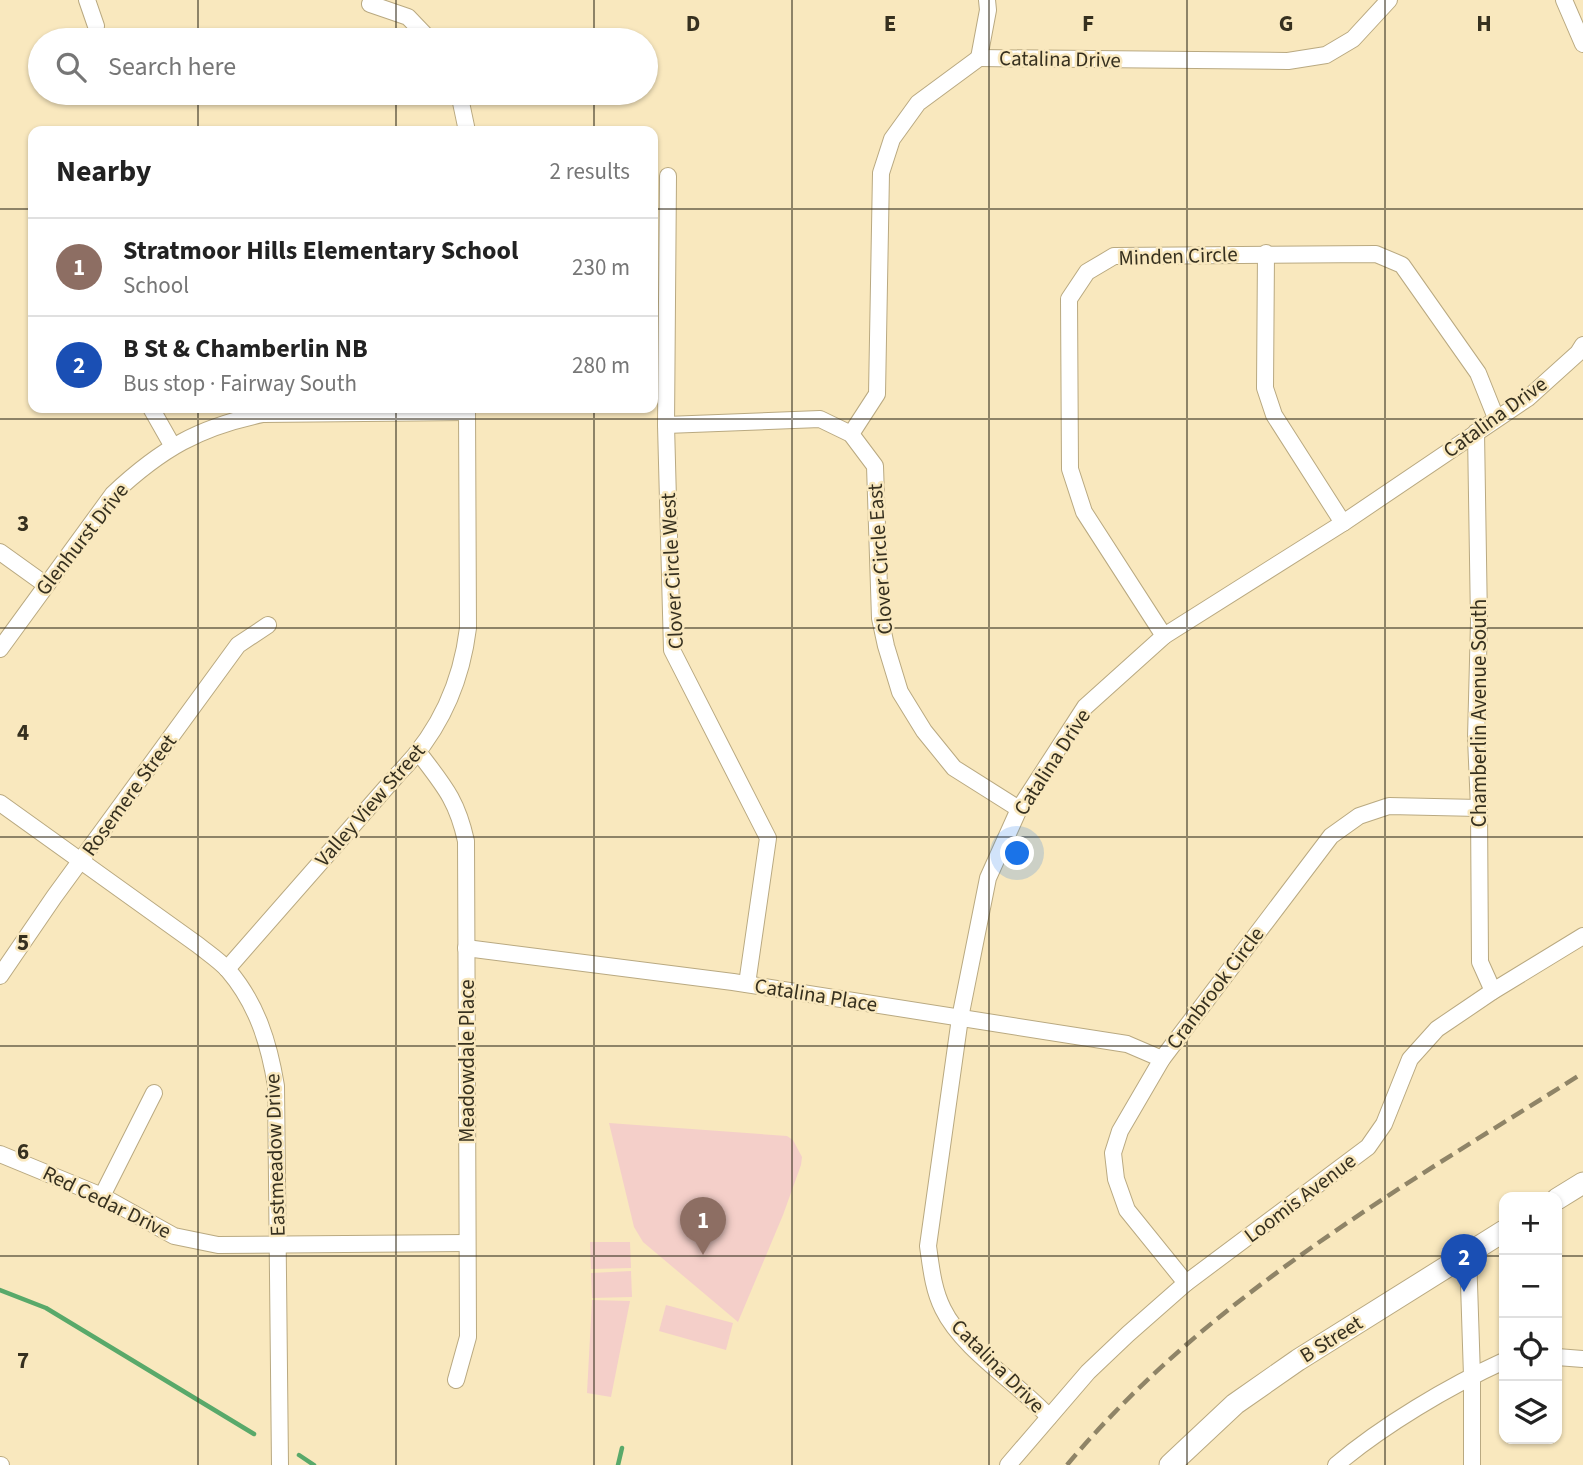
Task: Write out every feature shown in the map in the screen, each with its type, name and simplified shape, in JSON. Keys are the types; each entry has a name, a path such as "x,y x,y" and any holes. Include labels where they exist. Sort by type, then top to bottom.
{"main road":[{"path":"1562,1196 1583,1183"},
{"name":"B Street","path":"1170,1465 1235,1404 1297,1360 1499,1234"}],"street":[{"path":"87,0 96,26"},
{"name":"Catalina Drive","path":"987,0 988,9 979,58 1288,61 1326,55 1353,39 1389,0"},
{"path":"1564,0 1583,44"},
{"path":"370,4 408,17 419,28"},
{"path":"666,425 820,419 851,434 877,394 881,173 892,139 918,103 979,58"},
{"path":"462,105 466,126"},
{"name":"Clover Circle West","path":"668,176 666,425 672,650 768,838 747,984"},
{"path":"1265,253 1265,388 1274,415 1343,523"},
{"name":"Minden Circle","path":"1164,636 1084,512 1070,469 1069,299 1087,272 1114,256 1376,254 1402,265 1478,373 1496,418"},
{"name":"Catalina Drive","path":"1049,1417 962,1336 943,1310 932,1279 928,1246 960,1018 988,878 1019,809 1085,707 1164,636 1343,523 1528,398 1578,353 1583,345"},
{"path":"154,413 172,445"},
{"name":"Glenhurst Drive","path":"0,649 113,494 136,472 172,445 221,424 263,414 314,413"},
{"name":"Valley View Street","path":"227,969 419,753 442,716 464,657 468,628 467,413"},
{"name":"Chamberlin Avenue South","path":"1476,432 1479,622 1476,738 1480,962 1493,991"},
{"name":"Clover Circle East","path":"851,434 875,466 880,618 900,692 924,732 954,768 1019,809"},
{"path":"0,552 46,585"},
{"name":"Rosemere Street","path":"0,976 237,645 268,625"},
{"name":"Meadowdale Place","path":"419,753 451,796 460,815 466,841 468,1337 456,1380"},
{"name":"Eastmeadow Drive","path":"0,803 198,944 227,969 249,999 262,1027 271,1054 276,1086 280,1465"},
{"name":"Cranbrook Circle","path":"1186,1283 1127,1210 1116,1179 1113,1153 1120,1131 1162,1059 1331,836 1359,816 1389,806 1479,808"},
{"name":"Loomis Avenue","path":"1008,1465 1088,1372 1186,1283 1368,1147 1384,1124 1410,1059 1437,1029 1583,936"},
{"name":"Catalina Place","path":"466,948 492,949 747,984 1127,1044 1162,1059"},
{"path":"102,1196 155,1093"},
{"name":"Red Cedar Drive","path":"0,1154 102,1196 174,1236 219,1245 467,1243"},
{"path":"1468,1253 1472,1465"},
{"path":"1562,1357 1583,1359"},
{"path":"1336,1465 1360,1446 1472,1376 1499,1364"}],"shaded area":[{"path":"609,1123 787,1136 793,1140 802,1157 801,1165 738,1322 643,1242 634,1227"},
{"path":"590,1242 630,1242 631,1268 591,1269"},
{"path":"631,1271 632,1297 592,1298 591,1273"},
{"path":"592,1300 630,1301 611,1397 587,1393"},
{"path":"666,1305 733,1323 726,1350 659,1331"}],"waterway":[{"path":"0,1290 46,1308 254,1434"},
{"path":"618,1465 622,1448"},
{"path":"299,1455 314,1465"}],"railway":[{"path":"1067,1465 1122,1404 1244,1297 1376,1203 1583,1073"}],"place":[{"name":"Stratmoor Hills Elementary School","path":"703,1255"},
{"name":"B St & Chamberlin NB","path":"1464,1292"}]}
